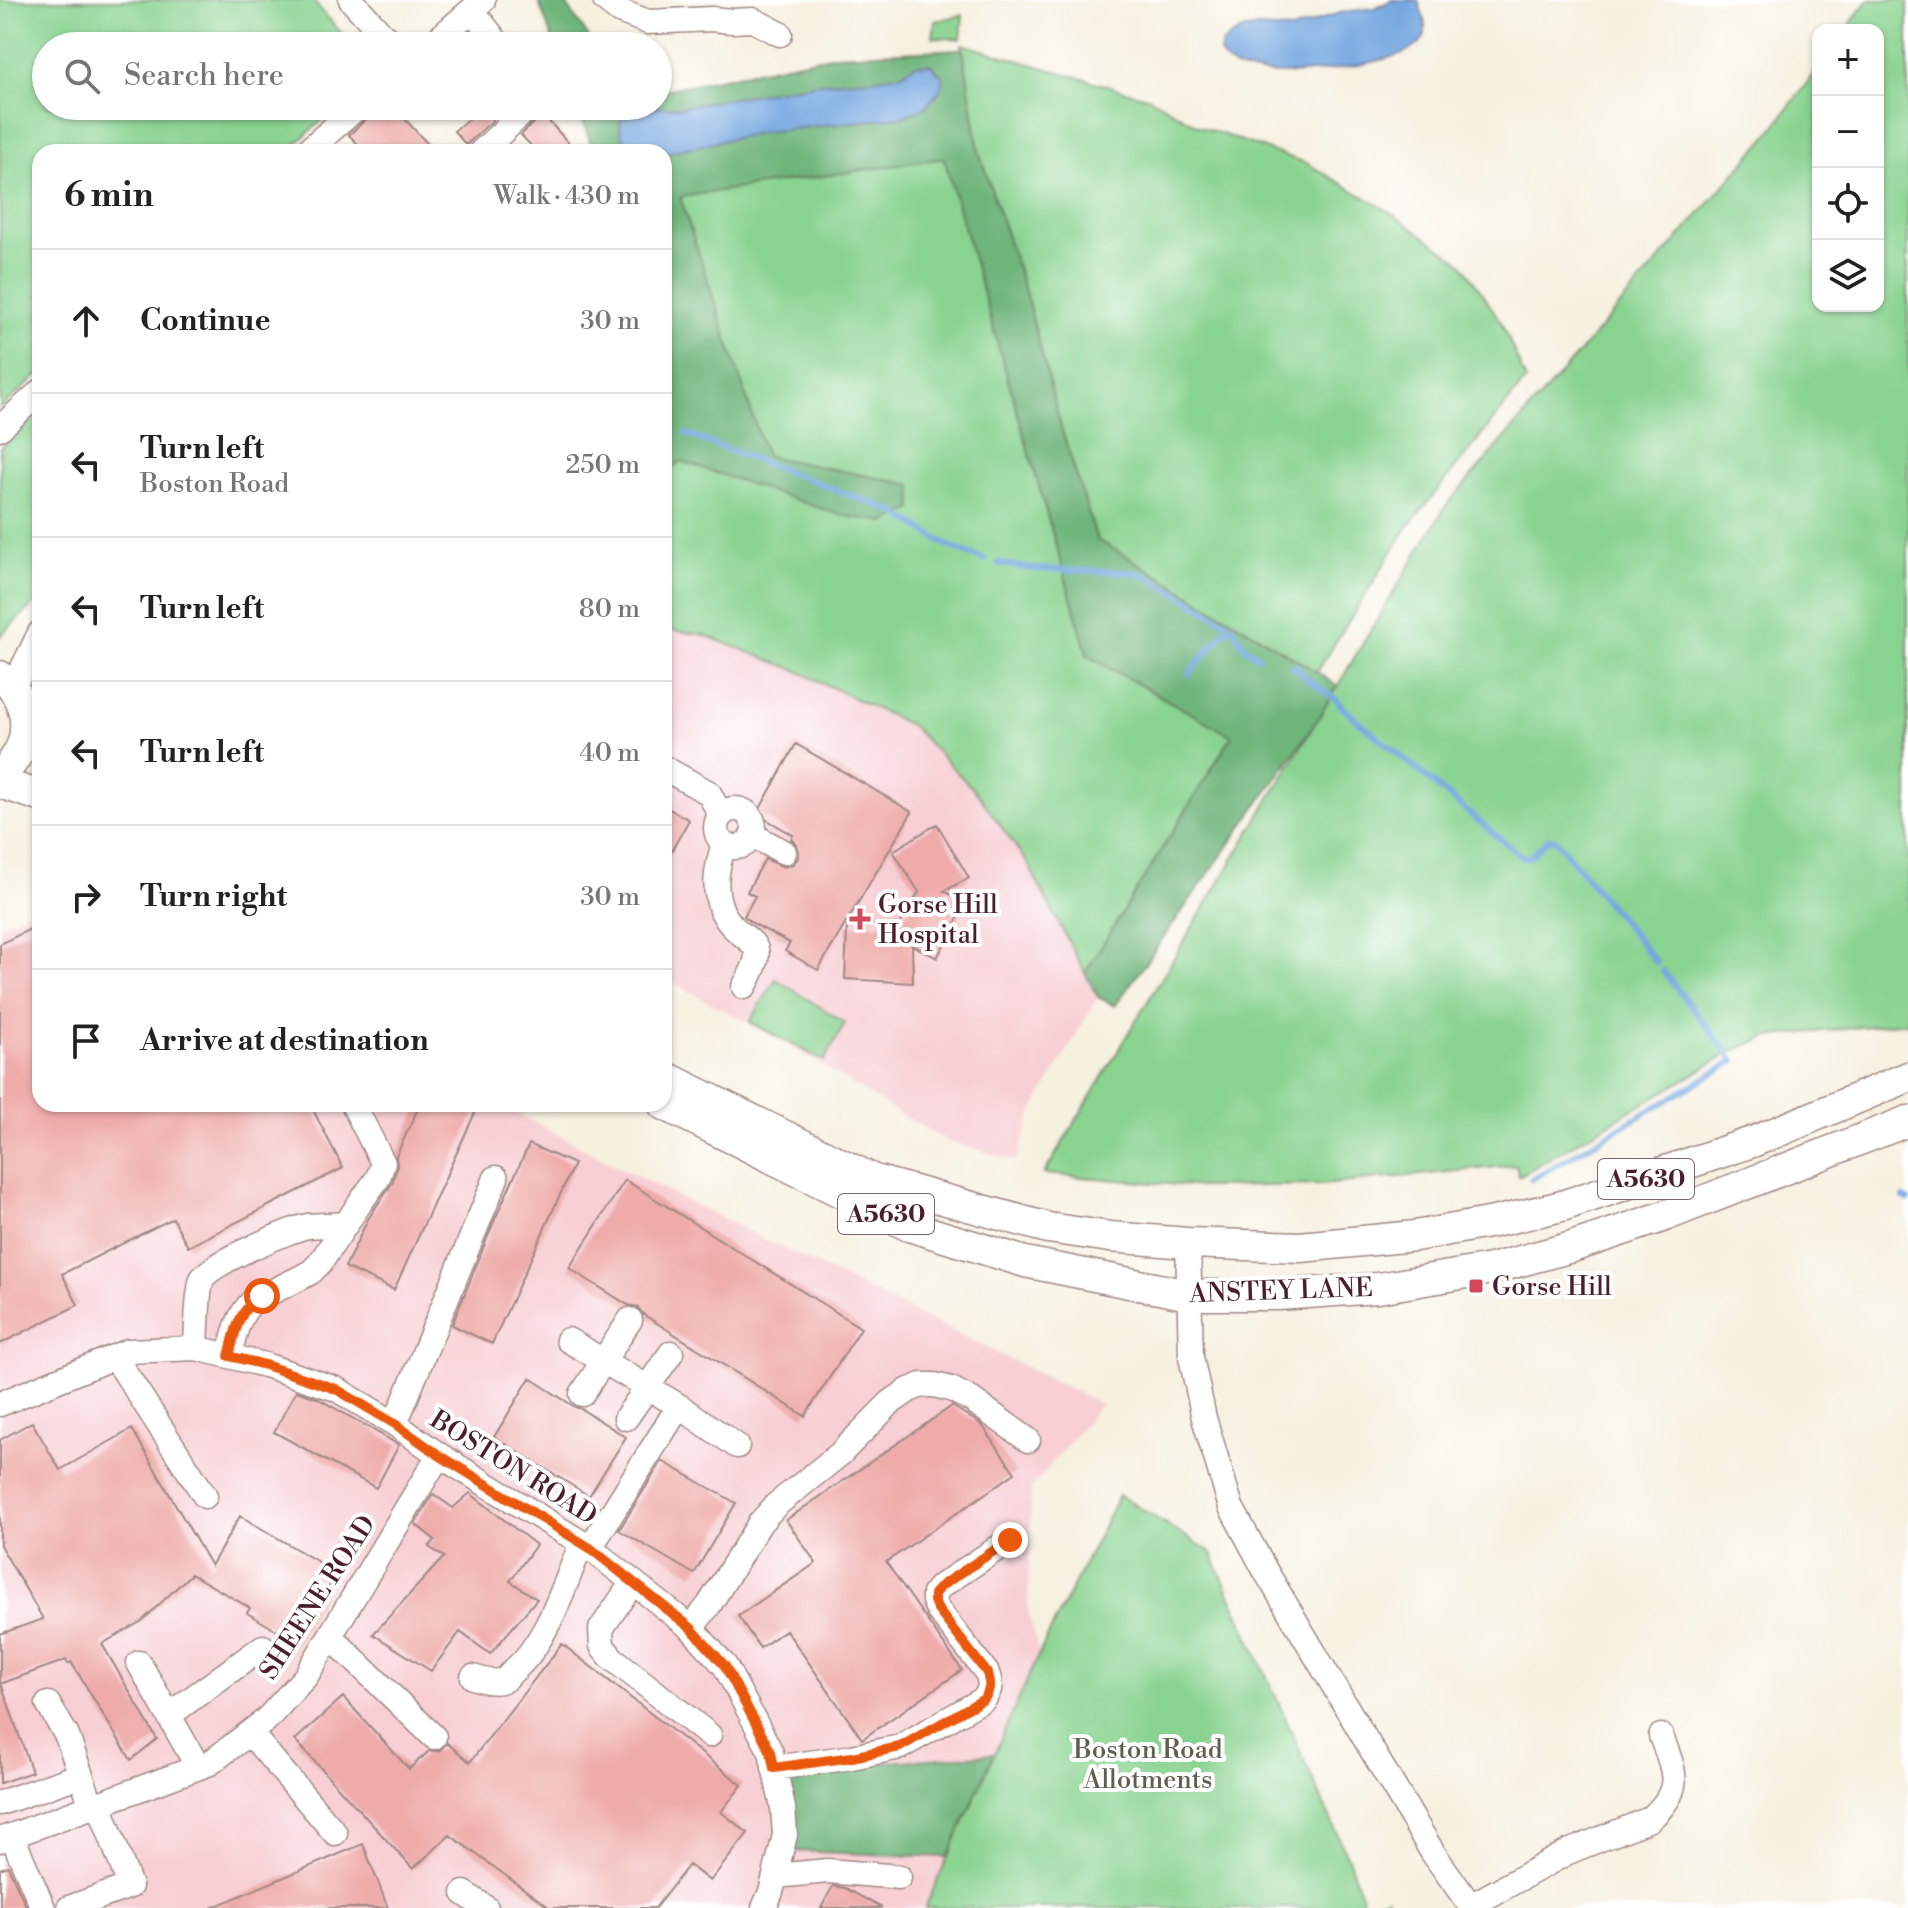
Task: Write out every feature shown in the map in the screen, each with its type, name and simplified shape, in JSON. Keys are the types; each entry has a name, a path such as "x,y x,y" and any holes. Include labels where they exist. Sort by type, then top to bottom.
{"main road":[{"path":"4,678 21,701 32,735"},
{"path":"0,774 32,739"},
{"path":"0,783 32,793"},
{"name":"ANSTEY LANE","path":"672,1080 874,1180 1048,1228 1188,1243 1300,1247 1415,1236 1562,1206 1755,1141 1908,1077"},
{"name":"ANSTEY LANE","path":"672,1108 909,1226 1025,1262 1189,1295 1278,1295 1378,1288 1491,1269 1572,1247 1662,1217 1908,1121"}],"street":[{"path":"351,0 380,32"},
{"path":"605,0 619,11 648,22 732,21 758,12 780,34"},
{"path":"446,32 477,5 492,32"},
{"path":"315,144 343,120"},
{"path":"490,144 515,120"},
{"path":"0,428 32,399"},
{"path":"4,678 32,641"},
{"path":"672,772 709,793 721,816"},
{"path":"735,810 745,813 752,820 752,835 741,846 724,844 717,834 717,821 725,812 735,810"},
{"path":"752,835 784,852"},
{"path":"724,844 716,880 721,910 756,948 756,967 744,987"},
{"path":"229,1356 238,1323 246,1308 253,1301 311,1272 378,1178 383,1163 357,1112"},
{"path":"395,1424 496,1178"},
{"path":"196,1348 202,1280 210,1270 293,1230 346,1224"},
{"path":"1188,1243 1191,1357 1204,1418 1231,1507 1433,1853 1471,1907 1568,1852 1650,1819 1660,1810 1674,1783 1674,1770 1661,1736"},
{"path":"582,1394 630,1320"},
{"path":"568,1340 648,1386 737,1446"},
{"name":"BOSTON ROAD","path":"0,1404 128,1351 196,1348 265,1365 336,1389 586,1546 691,1628 725,1666 771,1752 783,1808 785,1835 764,1908"},
{"path":"626,1418 671,1353"},
{"path":"115,1357 205,1496"},
{"path":"691,1628 709,1605 760,1523 776,1505 840,1454 890,1403 909,1390 922,1385 951,1389 972,1400 1028,1440"},
{"path":"473,1677 488,1682 504,1680 523,1663 536,1645 586,1546 679,1406"},
{"name":"SHEENE ROAD","path":"6,1838 210,1763 266,1720 306,1676 439,1455"},
{"path":"774,1768 900,1747 984,1699 990,1684 987,1673 938,1610 934,1594 941,1586 1010,1540"},
{"path":"633,1582 601,1629 602,1646 612,1658 709,1735"},
{"path":"330,1636 434,1737"},
{"path":"169,1715 263,1647"},
{"path":"139,1663 198,1767"},
{"path":"48,1704 67,1736 130,1886 69,1908"},
{"path":"250,1733 335,1833"},
{"path":"0,1803 81,1775"},
{"path":"6,1838 43,1908"},
{"path":"775,1876 828,1871 899,1877"},
{"path":"464,1893 486,1908"}],"shaded area":[{"name":"Gorse Hill Hospital","path":"672,630 704,635 796,670 912,726 977,793 1028,864 1098,997 1034,1109 1016,1161 947,1141 786,1043 672,982"},
{"path":"32,910 32,1112 515,1112 632,1174 1101,1404 1031,1488 1028,1612 1039,1654 994,1754 784,1770 790,1851 948,1857 925,1908 0,1908 0,926"}],"green space":[{"path":"0,0 312,0 341,32 32,32 32,120 322,120 296,144 32,144 32,380 0,409"},
{"path":"538,0 563,0 585,32 550,32"},
{"path":"1868,0 1908,0 1908,1022 1767,1037 1737,1049 1519,1176 1516,1165 1321,1185 1204,1187 1044,1174 1445,507 1769,134 1812,76 1812,312 1884,312 1884,24 1850,24"},
{"path":"963,15 961,39 933,37 935,21"},
{"path":"962,44 1150,98 1198,126 1306,163 1387,210 1463,264 1501,322 1526,380 1407,528 1317,672 1097,540 1062,431 1026,295 979,152"},
{"path":"963,49 979,152 1026,295 1062,431 1097,540 1337,686 1318,719 1115,1006 1098,997 1085,973 1232,736 1088,656 944,158 680,197 766,456 912,485 913,509 886,522 843,516 681,461 672,467 672,144 591,144 582,120 672,120 672,88 835,55"},
{"path":"944,158 1088,656 1232,736 1085,973 1028,864 977,793 912,726 796,670 704,635 672,630 672,467 681,461 912,485 766,456 675,197"},
{"path":"32,418 32,606 0,636 0,448"},
{"path":"776,979 845,1023 824,1061 750,1022"},
{"name":"Boston Road Allotments","path":"1119,1495 1211,1552 1348,1858 1365,1906 1387,1897 1392,1908 925,1908 1039,1654"},
{"path":"994,1754 948,1857 790,1851 784,1770"}],"water":[{"path":"1393,0 1418,0 1425,33 1416,46 1382,60 1336,69 1277,74 1238,68 1227,63 1220,53 1222,44 1244,29 1292,30 1342,12 1374,8"},
{"path":"930,64 943,77 941,89 925,108 901,117 763,132 672,151 672,144 626,144 621,133 621,120 672,120 672,107 820,83 902,74 914,65"}],"building":[{"path":"365,120 406,120 428,144 358,144 349,135"},
{"path":"467,120 493,120 467,144 454,131"},
{"path":"536,120 548,120 570,144 529,144 521,135"},
{"path":"796,744 912,812 818,970 785,951 790,943 744,916 755,896 747,892 765,859 784,867 798,858 797,845 791,839 793,835 757,814"},
{"path":"672,810 689,820 672,850"},
{"path":"937,824 969,878 944,891 966,903 937,958 912,945 913,983 845,979 847,926 900,924 919,892 893,851"},
{"path":"32,928 32,1112 314,1112 343,1168 188,1247 173,1218 62,1274 78,1305 0,1344 0,944"},
{"path":"416,1112 475,1112 394,1290 345,1267 368,1219 392,1183 397,1167 396,1156"},
{"path":"529,1144 574,1164 492,1344 452,1325"},
{"path":"625,1180 861,1328 805,1416 644,1315 637,1307 628,1305 569,1268"},
{"path":"530,1378 626,1437 589,1496 494,1437"},
{"path":"296,1391 317,1398 399,1445 376,1488 274,1432"},
{"path":"952,1406 982,1425 1015,1473 886,1562 962,1670 862,1739 786,1630 760,1648 738,1616 816,1563 786,1520"},
{"path":"32,1422 60,1470 132,1429 211,1566 240,1516 337,1573 296,1642 247,1613 250,1608 191,1574 142,1621 102,1644 157,1739 131,1760 71,1662 68,1664 66,1660 0,1684 0,1634 43,1619 0,1545 0,1440"},
{"path":"662,1461 736,1503 694,1574 619,1530"},
{"path":"470,1493 536,1545 510,1581 537,1599 490,1654 460,1632 431,1671 373,1634 444,1557 429,1547 435,1540 415,1524 433,1494 453,1508"},
{"path":"562,1644 742,1785 721,1812 748,1833 710,1881 689,1865 655,1908 550,1908 450,1835 413,1869 295,1740 343,1697 409,1769 429,1751 439,1751 447,1743 470,1762"},
{"path":"0,1686 32,1772 0,1783"},
{"path":"363,1844 388,1908 211,1908"},
{"path":"8,1866 27,1908 0,1908 0,1869"},
{"path":"833,1886 845,1888 882,1908 821,1908"}],"waterway":[{"path":"686,434 895,512 949,546 985,560"},
{"path":"998,563 1034,569 1133,572 1150,577 1230,625 1246,648 1259,657"},
{"path":"1189,674 1230,625"},
{"path":"1292,668 1297,666 1303,676 1338,701 1517,853 1526,858 1549,838 1555,839 1656,962"},
{"path":"1532,1179 1734,1061 1663,971"},
{"path":"1904,1198 1908,1200"}],"place":[{"name":"Gorse Hill Hospital","path":"860,919"},
{"name":"Gorse Hill","path":"1476,1286"}],"route":[{"path":"262,1296 246,1308 238,1323 229,1356 336,1389 590,1548 691,1628 725,1666 771,1752 774,1768 900,1747 984,1699 990,1684 987,1673 938,1610 934,1594 941,1586 1010,1540"}]}
